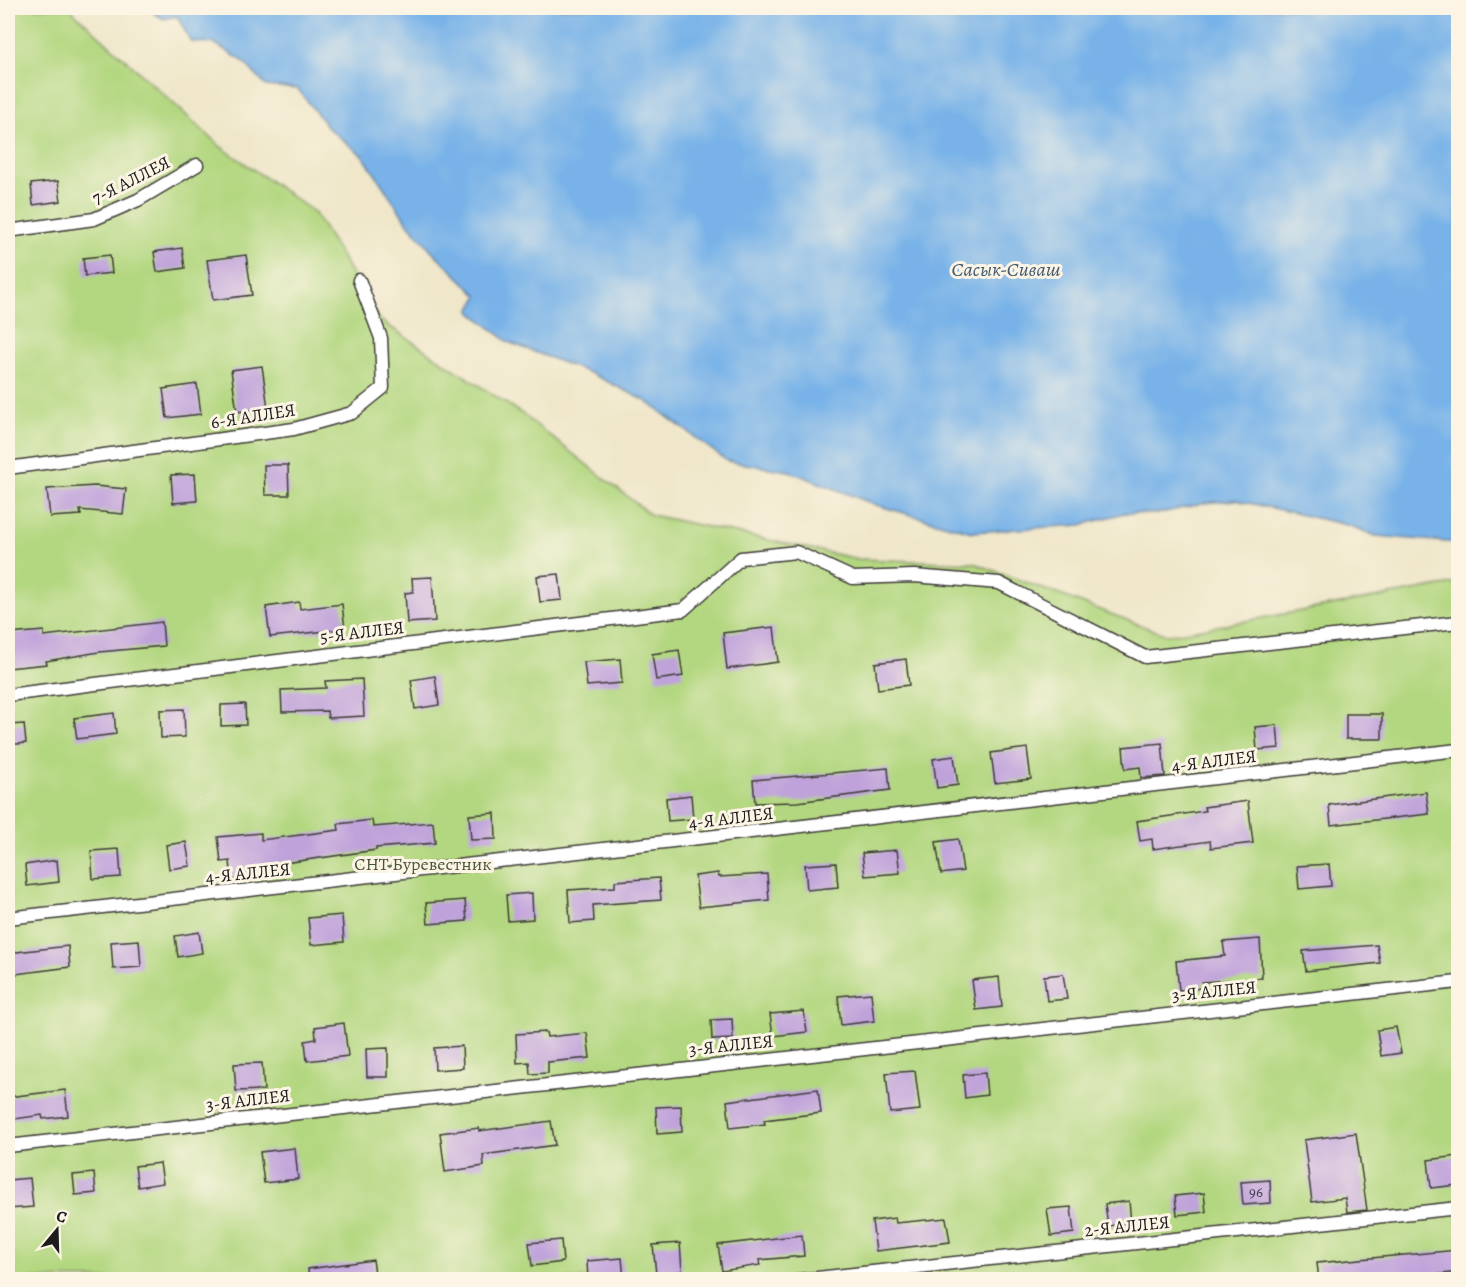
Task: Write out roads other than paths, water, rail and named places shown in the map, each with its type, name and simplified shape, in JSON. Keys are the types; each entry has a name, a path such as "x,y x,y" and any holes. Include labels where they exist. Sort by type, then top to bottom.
{"lane":[{"name":"7-Я АЛЛЕЯ","path":"8,231 94,219 138,200 197,165"},
{"name":"6-Я АЛЛЕЯ","path":"8,468 294,429 352,413 382,388 381,338 359,280"},
{"name":"5-Я АЛЛЕЯ","path":"8,695 683,610 741,558 796,552 853,578 914,576 999,583 1145,657 1458,622"},
{"name":"4-Я АЛЛЕЯ","path":"8,918 1458,750"},
{"name":"3-Я АЛЛЕЯ","path":"8,1146 1458,982"},
{"name":"2-Я АЛЛЕЯ","path":"799,1280 1458,1208"}],"water":[{"name":"Сасык-Сиваш","path":"145,8 1458,8 1458,543 1376,536 1351,526 1236,500 1205,503 1157,514 1124,513 1081,525 972,532 876,505 789,471 727,461 646,401 590,373 508,342 470,311 478,296 432,251 407,222 363,156 328,128 298,89 266,86 243,61 214,43 191,42 177,16 164,19"}],"park label":[{"name":"СНТ Буревестник","path":"423,864"}]}
